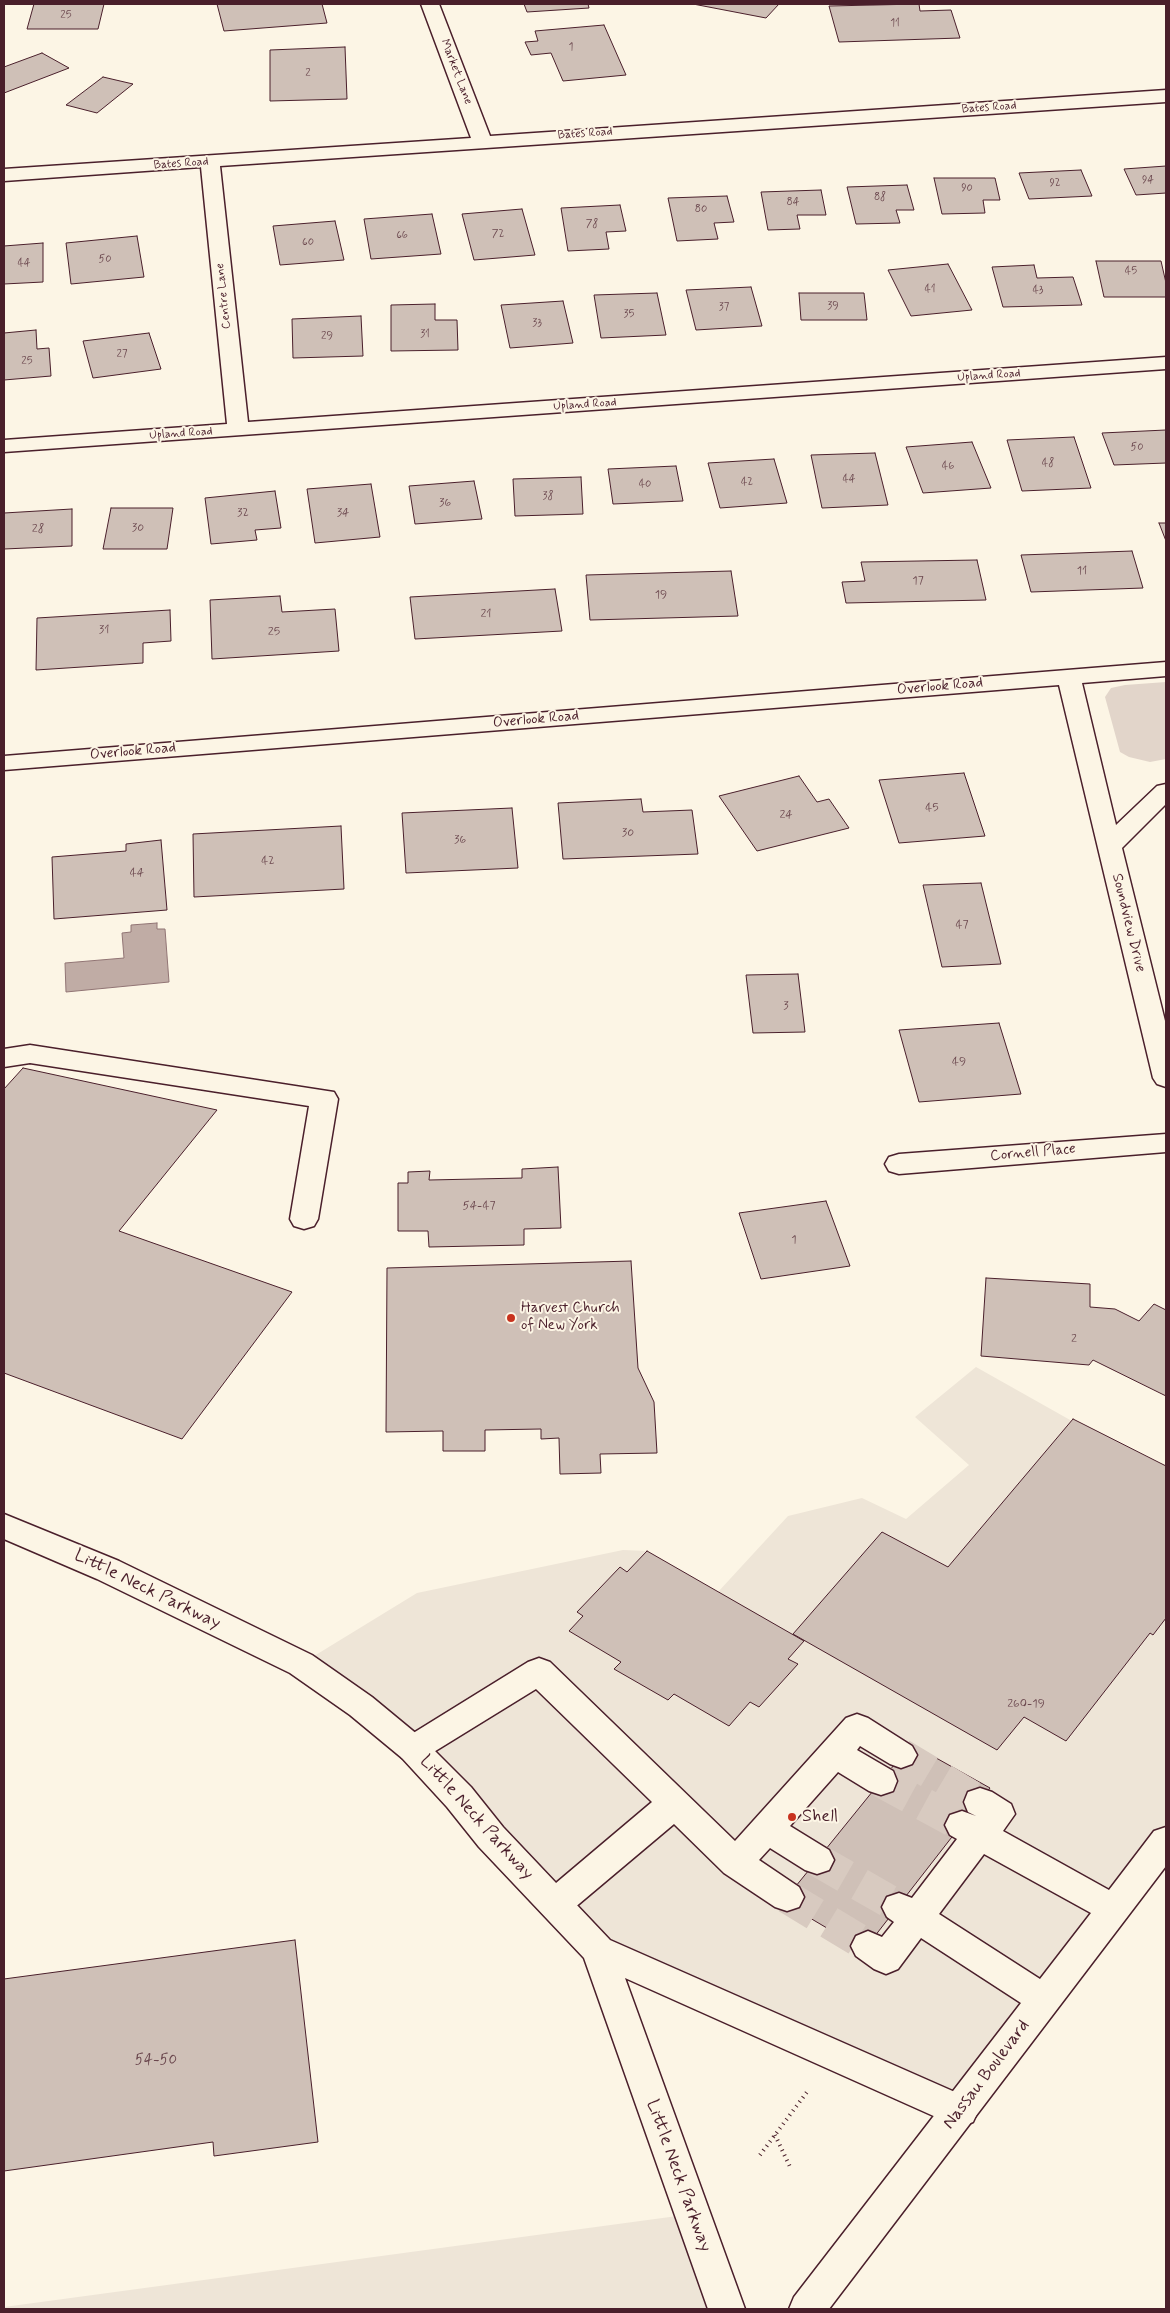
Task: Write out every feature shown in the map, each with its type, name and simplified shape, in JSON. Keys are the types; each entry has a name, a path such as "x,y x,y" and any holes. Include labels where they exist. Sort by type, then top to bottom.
{"street":[{"name":"Market Lane","path":"430,4 482,141"},
{"name":"Bates Road","path":"4,175 1166,96"},
{"name":"Centre Lane","path":"210,162 238,430"},
{"name":"Upland Road","path":"4,446 1166,363"},
{"name":"Overlook Road","path":"4,763 1166,669"},
{"path":"1069,677 1108,846"},
{"path":"1108,846 1166,791"},
{"name":"Soundview Drive","path":"1108,846 1166,1078"},
{"path":"4,1058 30,1054 324,1099 304,1219"},
{"name":"Cornell Place","path":"899,1164 1166,1143"},
{"name":"Little Neck Parkway","path":"4,1526 108,1570 301,1664 361,1706 414,1749 459,1797 491,1837 598,1950 726,2309"},
{"path":"414,1749 539,1671 736,1862 787,1897"},
{"path":"736,1862 857,1728 901,1755"},
{"path":"835,1753 881,1781"},
{"path":"555,1904 675,1803"},
{"path":"868,1946 886,1959 908,1912 974,1821 1114,1909"},
{"path":"767,1829 817,1860"},
{"name":"Nassau Boulevard","path":"807,2309 1114,1909 1165,1846"},
{"path":"908,1912 1044,2000"},
{"path":"598,1950 960,2111"}],"path":[{"path":"760,2155 808,2091"},
{"path":"774,2135 791,2169"}],"shaded area":[{"path":"1166,682 1166,759 1150,762 1129,757 1120,752 1105,697 1111,688"},
{"path":"157,923 157,929 165,929 169,982 66,992 65,963 124,958 122,933 131,932 131,925"},
{"path":"976,1367 1166,1474 1166,1841 960,2111 598,1950 491,1837 301,1664 417,1593 623,1550 647,1551 718,1592 788,1516 862,1498 906,1519 969,1465 915,1417"},
{"path":"692,2214 726,2309 4,2309 4,2307"}],"building":[{"path":"34,4 104,4 98,29 27,29"},
{"path":"217,4 322,4 327,23 224,31"},
{"path":"524,4 588,4 589,8 527,12"},
{"path":"693,4 779,4 766,18"},
{"path":"919,4 920,11 951,10 960,38 839,42 829,6"},
{"path":"604,25 626,75 563,81 551,53 531,55 525,42 538,41 535,31"},
{"path":"345,47 347,99 270,101 270,50"},
{"path":"42,53 69,68 4,93 4,67"},
{"path":"103,77 133,84 97,113 66,105"},
{"path":"1166,166 1166,193 1136,195 1124,169"},
{"path":"1081,170 1092,196 1029,199 1019,173"},
{"path":"934,178 995,178 1000,200 983,200 985,213 942,214"},
{"path":"907,185 914,210 896,210 900,223 856,224 847,187"},
{"path":"821,190 826,215 797,215 800,229 768,230 761,192"},
{"path":"727,196 734,222 714,223 718,239 677,241 668,198"},
{"path":"620,205 626,231 606,232 609,249 568,251 561,208"},
{"path":"522,209 535,255 474,260 462,214"},
{"path":"432,214 441,254 371,259 364,219"},
{"path":"335,221 344,260 280,265 273,226"},
{"path":"137,236 144,277 71,284 66,243"},
{"path":"43,243 43,282 4,284 4,246"},
{"path":"1096,261 1161,261 1166,283 1166,297 1104,297"},
{"path":"948,264 972,310 911,316 888,270"},
{"path":"1034,265 1037,278 1073,277 1082,305 1003,307 992,267"},
{"path":"751,287 762,326 696,330 686,290"},
{"path":"657,293 666,335 601,338 594,295"},
{"path":"799,293 864,293 867,320 801,320"},
{"path":"563,301 573,343 510,348 501,305"},
{"path":"435,304 435,320 457,320 458,350 391,351 391,305"},
{"path":"361,316 363,356 293,358 292,319"},
{"path":"36,330 37,349 49,348 51,376 4,380 4,333"},
{"path":"149,333 161,369 93,378 83,341"},
{"path":"1166,430 1166,463 1114,465 1102,433"},
{"path":"1074,437 1091,488 1022,491 1007,440"},
{"path":"972,442 991,488 923,493 906,447"},
{"path":"875,453 888,505 822,508 811,455"},
{"path":"774,459 787,503 720,508 708,463"},
{"path":"676,466 683,501 613,504 608,469"},
{"path":"581,477 583,514 515,516 513,479"},
{"path":"474,481 482,519 415,524 409,486"},
{"path":"371,484 380,537 315,543 307,489"},
{"path":"275,491 281,528 255,530 257,540 211,544 205,498"},
{"path":"111,508 173,508 167,549 103,549"},
{"path":"72,509 72,546 4,549 4,513"},
{"path":"1159,523 1166,523 1166,541"},
{"path":"1132,551 1143,588 1031,592 1021,555"},
{"path":"977,560 986,600 846,603 842,582 865,581 861,562"},
{"path":"731,571 738,616 590,620 586,575"},
{"path":"555,589 562,631 415,639 410,597"},
{"path":"280,596 282,612 335,609 339,651 212,659 210,600"},
{"path":"170,610 171,641 143,643 143,663 36,670 37,618"},
{"path":"964,773 985,836 899,843 879,780"},
{"path":"799,776 817,802 829,799 849,828 757,851 719,796"},
{"path":"641,799 643,812 692,810 698,854 563,859 558,803"},
{"path":"512,808 518,868 406,873 402,813"},
{"path":"341,826 344,889 194,897 193,834"},
{"path":"161,840 167,910 54,919 52,857 126,851 126,844"},
{"path":"981,883 1001,964 942,967 923,885"},
{"path":"798,974 805,1032 753,1033 746,975"},
{"path":"999,1023 1021,1094 919,1102 899,1030"},
{"path":"23,1068 217,1110 119,1231 292,1292 182,1439 4,1373 4,1089"},
{"path":"558,1167 561,1228 524,1229 524,1245 429,1247 428,1231 398,1231 398,1183 408,1183 408,1172 430,1171 429,1180 522,1178 522,1169"},
{"path":"826,1201 850,1266 761,1279 739,1213"},
{"name":"Harvest Church of New York","path":"631,1261 638,1368 654,1402 657,1453 600,1454 601,1473 560,1474 559,1438 541,1439 541,1429 485,1430 485,1451 443,1451 443,1431 386,1432 387,1268"},
{"path":"986,1278 1090,1284 1090,1307 1115,1309 1139,1321 1154,1304 1166,1310 1166,1396 1093,1360 1089,1365 981,1356"},
{"path":"1073,1419 1166,1466 1166,1618 1153,1635 1150,1633 1066,1741 1024,1717 997,1750 793,1634 882,1532 948,1567"},
{"path":"647,1551 804,1641 788,1659 798,1664 759,1707 750,1702 729,1726 674,1694 668,1700 614,1669 621,1662 569,1631 583,1616 577,1612 620,1567 627,1572"},
{"path":"911,1744 990,1788 864,1950 783,1902"},
{"path":"295,1940 318,2142 214,2156 213,2142 4,2171 4,1979"}],"tunnel":[{"path":"901,1755 980,1802"},
{"path":"881,1781 962,1825"},
{"path":"817,1860 899,1907"},
{"path":"787,1897 868,1946"}],"place":[{"name":"Harvest Church of New York","path":"511,1318"},
{"name":"Shell","path":"792,1817"}]}
